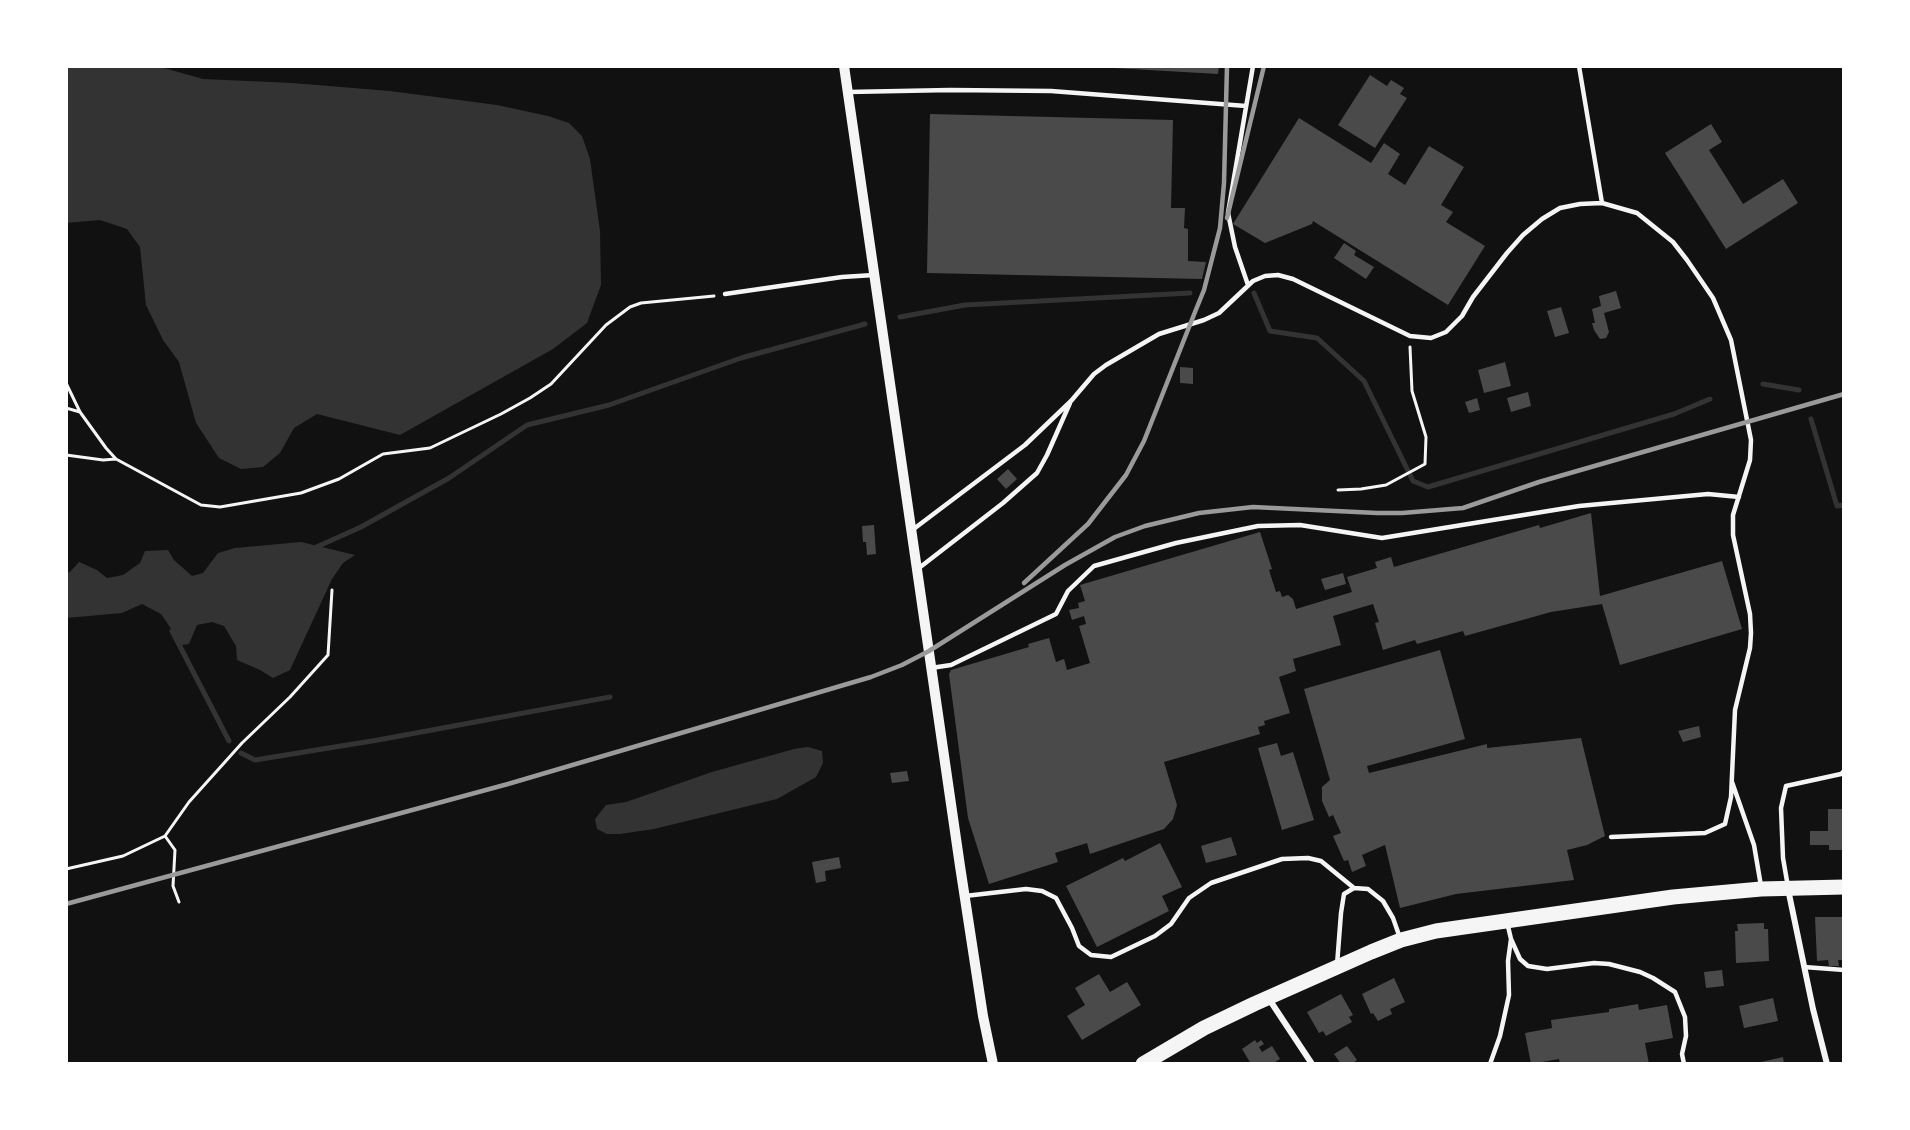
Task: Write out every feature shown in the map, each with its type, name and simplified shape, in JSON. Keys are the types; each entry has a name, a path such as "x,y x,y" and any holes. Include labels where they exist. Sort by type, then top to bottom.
{"main road":[{"path":"1143,1064 1203,1028 1268,998 1401,940 1436,931 1673,897 1761,889 1844,887"}],"street":[{"path":"844,66 916,569 983,1017 993,1064"},
{"path":"1788,888 1827,1064"},
{"path":"1268,998 1312,1064"}],"lane":[{"path":"1248,285 1235,247 1228,213 1253,66"},
{"path":"1579,66 1602,203"},
{"path":"848,92 1051,91 1246,106"},
{"path":"911,532 1025,445 1071,401 1094,374 1106,365 1160,334 1204,320 1219,312 1248,285 1265,276 1278,275 1293,279 1410,336 1431,338 1446,332 1462,316 1473,297 1522,235 1560,208 1602,203 1637,213 1673,242 1713,298 1731,339 1750,440 1750,460 1733,515 1733,535 1750,614 1751,633 1750,648 1735,710 1731,798 1725,824 1705,833 1611,837"},
{"path":"725,294 842,277 874,275"},
{"path":"916,569 1003,503 1036,473 1047,455 1071,401"},
{"path":"931,668 951,665 1056,614 1068,591 1094,566 1176,543 1257,526 1300,525 1382,538 1579,506 1708,494 1739,497"},
{"path":"1788,888 1783,858 1781,808 1786,786 1841,774 1844,771"},
{"path":"1731,779 1754,845 1761,889"},
{"path":"965,897 1026,889 1042,891 1056,898 1079,946 1091,955 1111,957 1155,936 1171,924 1189,898 1211,883 1282,860 1308,858 1321,861 1354,888"},
{"path":"1337,968 1344,894 1354,888 1368,889 1383,902 1393,918 1401,940"},
{"path":"1507,920 1511,939 1520,959 1528,966 1547,969 1594,963 1609,964 1640,972 1675,992 1685,1017 1684,1064"},
{"path":"1490,1064 1500,1035 1509,995 1508,961 1511,939"},
{"path":"1804,967 1844,970"}],"path":[{"path":"66,383 80,412 116,459 201,505 220,507 301,493 339,479 383,454 430,448 530,398 551,384 606,325 630,307 641,303 725,294"},
{"path":"1338,490 1386,485 1425,464 1426,437 1412,391 1410,336"},
{"path":"66,408 80,412"},
{"path":"66,455 103,460 116,459"},
{"path":"66,868 123,856 165,836 196,793 328,656 332,590"},
{"path":"165,836 175,850 173,886 179,902"}],"shaded area":[{"path":"66,66 157,66 203,79 390,91 497,105 569,123 582,136 590,159 600,231 601,285 587,323 553,349 400,435 317,414 294,428 280,453 263,467 241,469 219,458 196,423 179,362 163,340 146,305 140,247 127,229 100,220 66,223"},
{"path":"301,542 355,555 343,563 332,579 290,670 273,678 237,660 236,646 224,626 212,622 197,625 189,644 182,645 161,614 142,604 122,613 66,618 66,573 70,572 79,562 97,570 107,578 123,575 140,563 145,551 168,550 174,560 192,576 203,573 218,553 235,548"},
{"path":"808,747 822,751 823,763 816,777 777,799 654,829 607,834 597,829 595,819 606,805 626,802 712,772"}],"building":[{"path":"1114,66 1219,66 1218,74 1114,68"},
{"path":"1370,75 1387,86 1391,80 1404,88 1400,94 1407,98 1375,148 1338,125"},
{"path":"930,114 1173,120 1171,208 1185,208 1184,228 1188,229 1188,261 1206,262 1202,279 927,273"},
{"path":"1299,118 1371,163 1384,143 1400,154 1388,174 1405,185 1429,146 1464,167 1441,205 1453,212 1446,222 1485,246 1448,305 1313,221 1312,224 1265,243 1233,224"},
{"path":"1711,124 1722,142 1709,150 1743,204 1783,179 1798,203 1726,249 1665,153"},
{"path":"1344,243 1356,251 1354,255 1374,267 1366,279 1334,258"},
{"path":"1616,291 1621,308 1604,313 1609,332 1606,338 1600,339 1592,323 1595,323 1592,309 1601,306 1599,296"},
{"path":"1561,307 1569,333 1555,337 1547,311"},
{"path":"1505,362 1511,386 1484,393 1478,370"},
{"path":"1180,367 1193,368 1193,384 1180,383"},
{"path":"1528,392 1531,406 1511,412 1507,398"},
{"path":"1477,398 1480,410 1469,413 1465,402"},
{"path":"1008,469 1017,479 1006,489 997,479"},
{"path":"1591,513 1600,596 1722,561 1742,629 1620,665 1602,604 1551,612 1465,636 1463,631 1417,644 1415,640 1383,650 1375,623 1379,622 1373,604 1333,616 1341,645 1293,659 1296,671 1279,677 1290,713 1264,721 1265,725 1258,727 1260,734 1164,762 1177,805 1173,819 1164,829 1090,854 1087,843 1055,853 1058,862 989,884 968,818 949,674 951,670 1029,647 1028,644 1049,638 1056,662 1064,659 1067,670 1090,663 1079,626 1086,624 1084,616 1072,620 1069,610 1079,608 1078,603 1085,601 1080,585 1260,532 1272,569 1269,570 1276,592 1280,591 1282,597 1288,595 1293,599 1296,609 1352,592 1347,577 1377,568 1375,562 1391,557 1394,567 1539,525 1540,528"},
{"path":"874,525 876,554 867,555 862,526"},
{"path":"1343,573 1346,584 1325,590 1321,579"},
{"path":"1440,650 1465,739 1367,766 1369,773 1487,744 1487,748 1581,738 1605,836 1587,845 1567,850 1574,880 1456,894 1400,908 1385,845 1362,855 1366,866 1352,872 1348,860 1344,861 1333,836 1341,833 1333,815 1329,817 1322,801 1322,787 1330,780 1304,689"},
{"path":"1699,726 1701,737 1683,742 1678,731"},
{"path":"1277,743 1281,756 1293,752 1314,820 1282,830 1258,748"},
{"path":"907,771 909,781 892,783 890,773"},
{"path":"1828,809 1844,809 1844,850 1829,850 1829,845 1810,845 1810,831 1828,831"},
{"path":"1231,837 1237,855 1206,863 1201,846"},
{"path":"1160,843 1182,887 1162,896 1169,911 1097,947 1066,886 1123,858 1125,861"},
{"path":"839,857 841,868 825,871 826,881 816,883 812,862"},
{"path":"1815,917 1844,917 1844,960 1838,960 1839,966 1829,966 1828,960 1817,961"},
{"path":"1764,923 1764,929 1768,929 1769,961 1736,963 1735,931 1738,931 1737,924"},
{"path":"1722,970 1724,986 1706,988 1704,972"},
{"path":"1099,974 1110,992 1127,982 1141,1005 1082,1040 1067,1016 1085,1005 1075,988"},
{"path":"1394,978 1405,1002 1390,1009 1392,1014 1378,1021 1373,1013 1371,1014 1362,994"},
{"path":"1341,994 1353,1015 1349,1017 1352,1022 1326,1036 1323,1031 1319,1033 1307,1012"},
{"path":"1773,998 1778,1021 1744,1028 1739,1006"},
{"path":"1638,1004 1639,1010 1667,1005 1673,1038 1645,1043 1649,1064 1560,1064 1559,1059 1531,1064 1525,1033 1552,1028 1551,1020 1609,1012 1609,1009"},
{"path":"1255,1040 1257,1043 1261,1040 1264,1044 1259,1047 1262,1052 1272,1046 1280,1059 1275,1062 1276,1064 1251,1064 1242,1049"},
{"path":"1347,1046 1357,1060 1352,1064 1341,1064 1334,1054"},
{"path":"1783,1057 1784,1064 1761,1064 1761,1062"}],"waterway":[{"path":"900,317 965,305 1190,293"},
{"path":"1254,293 1270,331 1317,338 1364,381 1413,481 1428,487 1674,414 1710,399"},
{"path":"312,549 361,527 449,478 527,425 609,405 741,358 865,324"},
{"path":"1763,384 1799,390"},
{"path":"1811,419 1837,506 1844,505"},
{"path":"172,631 229,741"},
{"path":"241,753 255,760 378,740 610,697"}],"railway":[{"path":"1024,583 1088,524 1126,475 1144,441 1204,290 1220,228 1224,183 1227,66"},
{"path":"1227,218 1264,66"},
{"path":"66,904 508,784 871,677 929,651 1065,565 1115,537 1145,526 1199,513 1253,507 1377,513 1463,508 1539,482 1844,394"}]}
